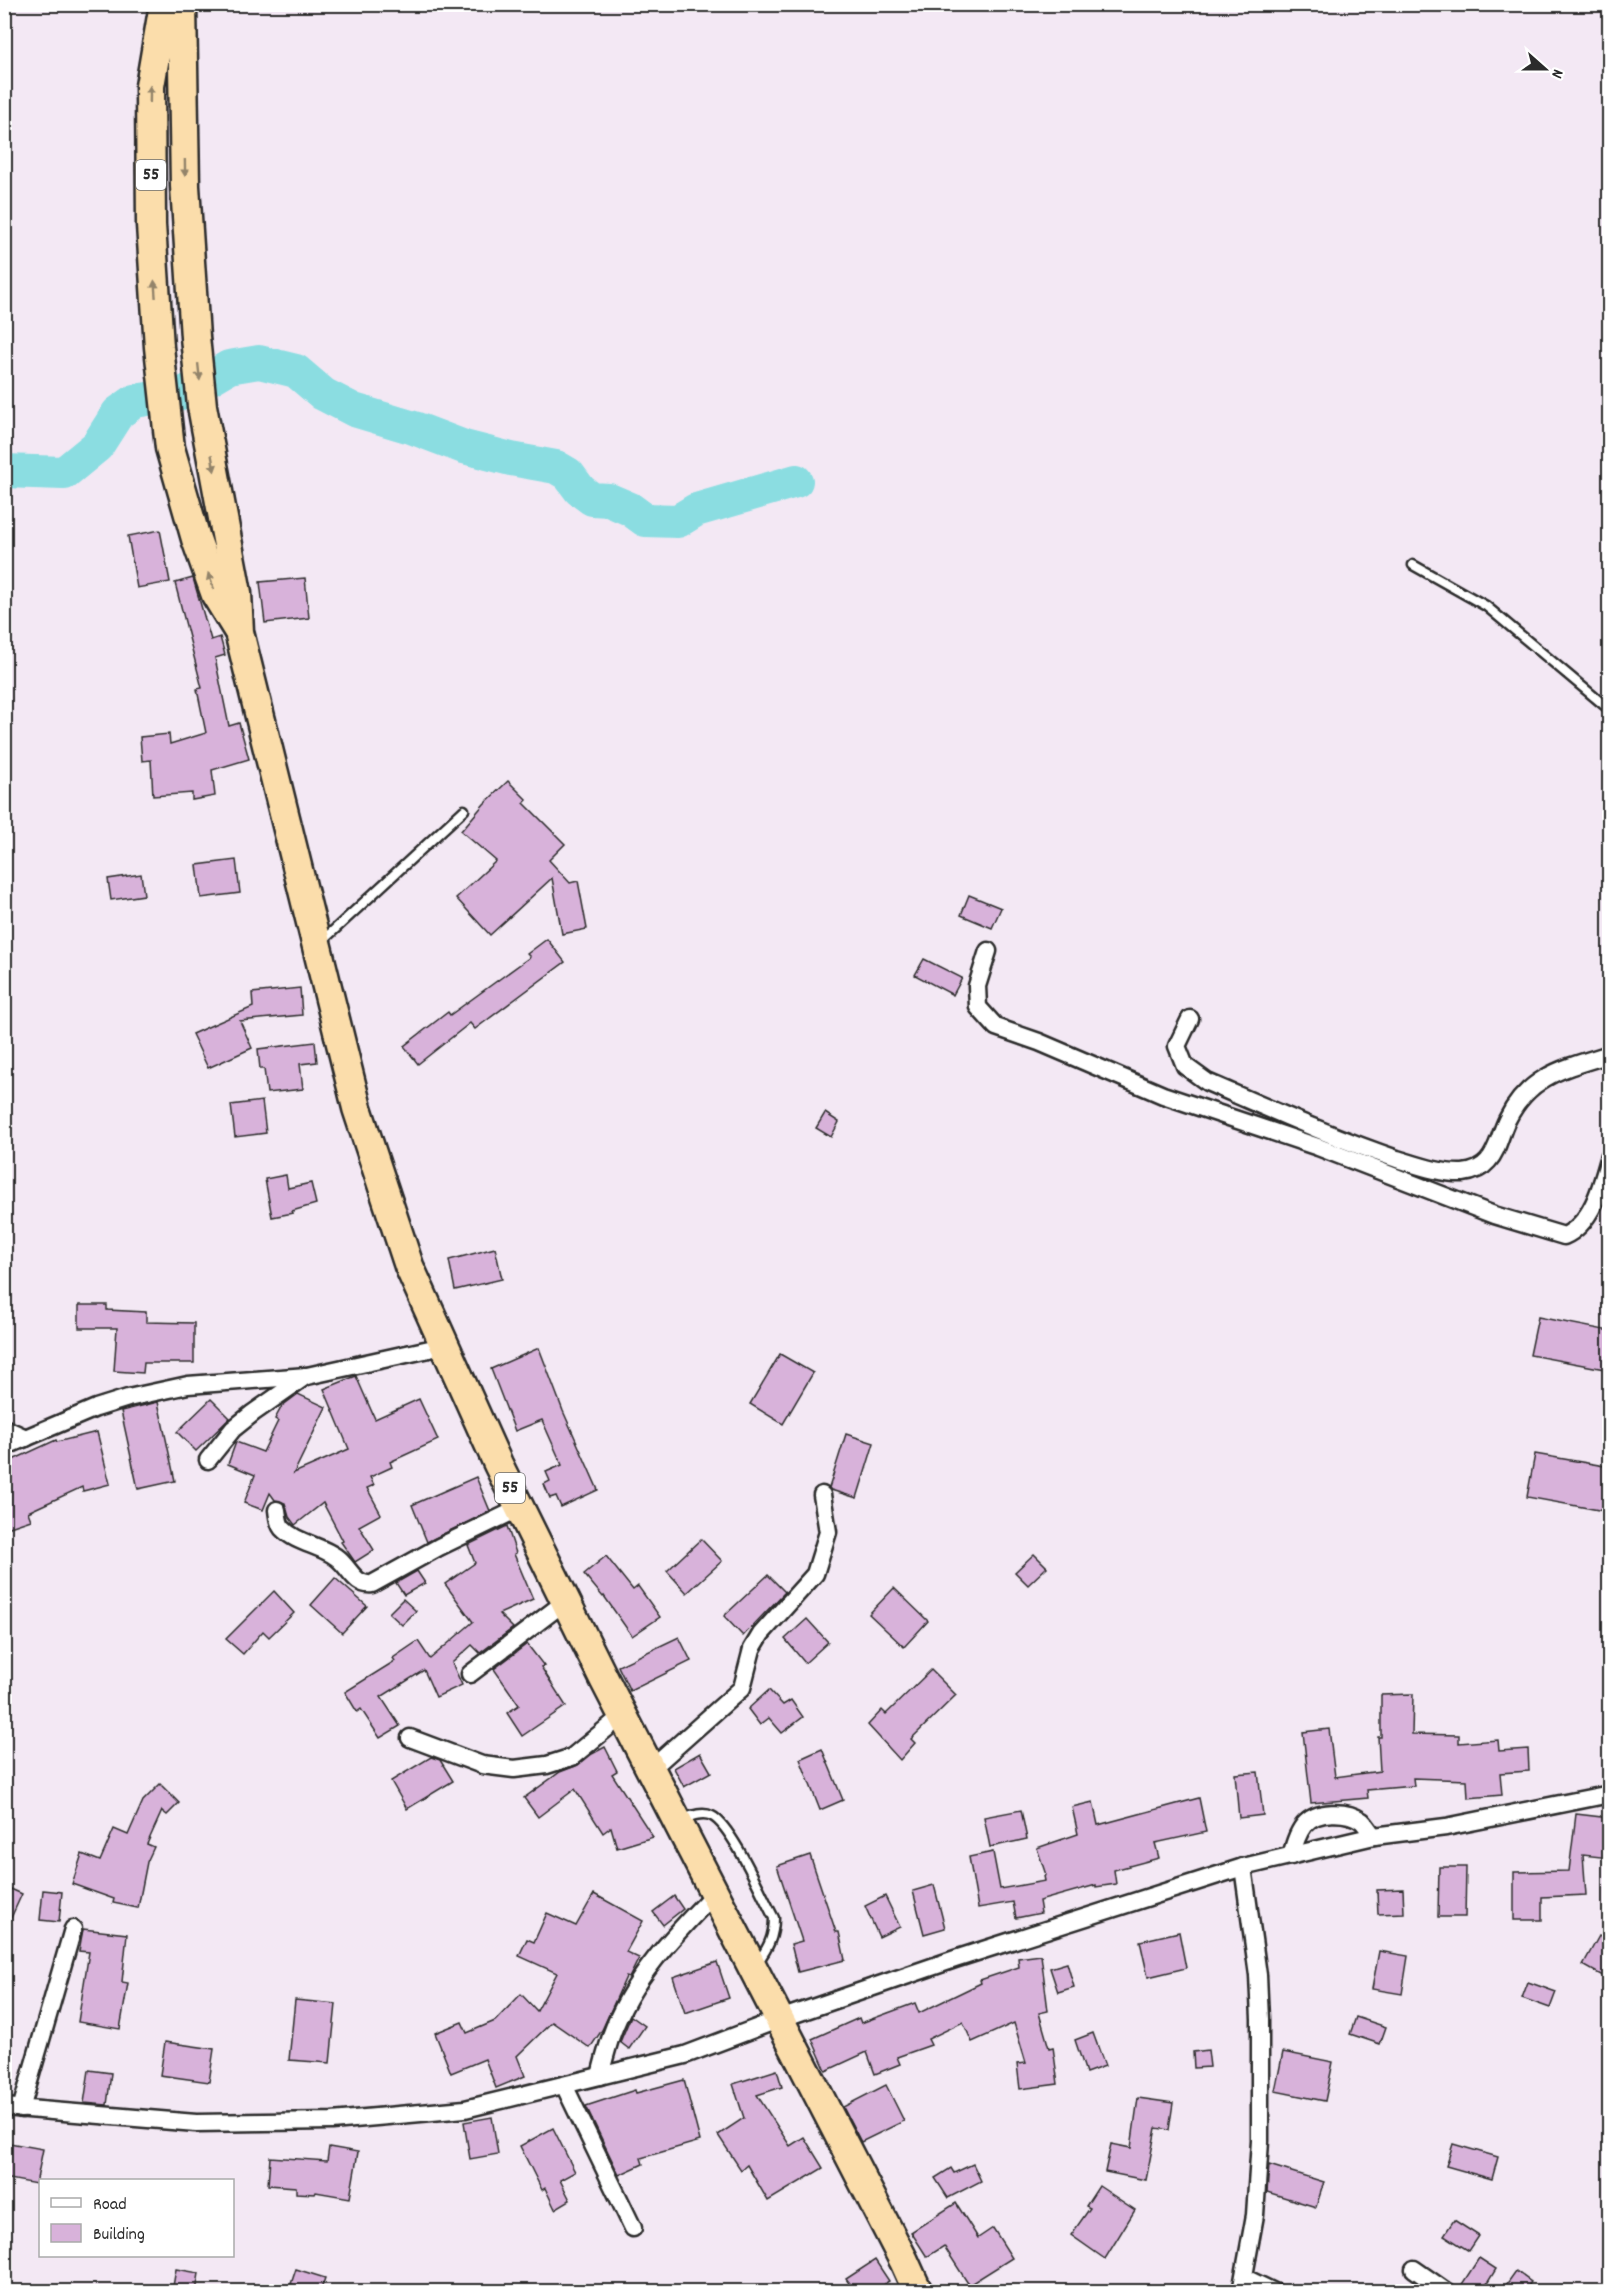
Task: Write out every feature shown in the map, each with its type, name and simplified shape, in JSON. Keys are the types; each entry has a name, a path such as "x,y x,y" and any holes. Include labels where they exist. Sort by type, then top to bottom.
{"highway":[{"name":"55","path":"164,4 150,86 151,225 159,347 170,448 196,539 216,595 239,632"},
{"name":"55","path":"182,4 185,186 202,406 237,593 239,632 357,1108 409,1266 443,1346 622,1715 780,2019 918,2292"}],"street":[{"path":"988,951 977,986 978,1007 996,1028 1039,1042 1163,1095 1318,1147 1494,1215 1564,1236 1575,1231 1592,1206 1610,1155"},
{"path":"1191,1019 1177,1046 1185,1066 1207,1082 1371,1150 1426,1168 1462,1173 1476,1170 1495,1152 1507,1120 1526,1090 1555,1072 1610,1054"},
{"path":"4,1447 96,1408 128,1398 188,1385 307,1376 443,1346"},
{"path":"208,1460 233,1429 307,1376"},
{"path":"4,1428 26,1438"},
{"path":"651,1769 742,1688 756,1641 815,1574 828,1532 822,1496"},
{"path":"277,1510 280,1526 297,1539 338,1558 357,1582 364,1585 372,1584 439,1547 520,1508"},
{"path":"471,1674 566,1601"},
{"path":"410,1738 482,1765 525,1768 547,1765 572,1757 622,1715"},
{"path":"73,1929 13,2108 196,2123 332,2121 465,2109 685,2055 780,2019 955,1959 1244,1867 1374,1836 1446,1827 1610,1794"},
{"path":"1291,1856 1297,1837 1305,1824 1320,1813 1339,1814 1361,1821 1374,1836"},
{"path":"1244,1867 1258,1975 1260,2141 1255,2216 1243,2285 1274,2292"},
{"path":"600,2076 612,2034 641,1978 672,1937 715,1893"},
{"path":"564,2085 633,2228"},
{"path":"1414,2269 1447,2292"}],"lane":[{"path":"1413,565 1486,606 1610,710"},
{"path":"316,947 464,810"},
{"path":"677,1820 702,1814 712,1816 726,1827 774,1918 774,1932 769,1947 753,1968"}],"building":[{"path":"160,530 170,582 137,588 128,536"},
{"path":"193,578 211,640 220,637 225,655 215,658 229,726 239,723 249,759 212,770 215,796 192,800 192,793 153,796 151,760 142,761 140,737 169,734 170,744 206,733 197,689 202,688 175,583"},
{"path":"305,578 309,618 265,623 260,582"},
{"path":"508,781 527,800 524,803 565,844 549,860 570,883 578,881 587,929 562,934 552,878 490,935 456,898 496,861 461,831"},
{"path":"236,860 240,893 201,898 197,865"},
{"path":"141,874 144,895 111,900 108,879"},
{"path":"969,895 1001,908 992,928 961,915"},
{"path":"547,939 565,962 475,1029 470,1023 418,1064 404,1046 448,1012 450,1015 530,957 527,954"},
{"path":"924,959 962,978 953,995 915,975"},
{"path":"300,988 302,1015 240,1021 252,1048 208,1068 192,1034 253,1007 252,993"},
{"path":"315,1042 317,1062 300,1064 303,1089 267,1093 264,1069 260,1069 258,1049"},
{"path":"262,1101 266,1133 235,1137 231,1105"},
{"path":"825,1113 839,1122 831,1137 816,1128"},
{"path":"286,1175 288,1188 311,1183 316,1204 292,1211 293,1213 272,1217 265,1179"},
{"path":"495,1248 502,1279 455,1290 449,1260"},
{"path":"79,1305 107,1305 107,1310 146,1312 146,1322 194,1323 194,1363 144,1363 143,1373 114,1371 117,1328 79,1328"},
{"path":"1538,1317 1610,1331 1610,1370 1530,1355"},
{"path":"539,1348 563,1411 598,1490 561,1507 556,1496 550,1498 544,1484 550,1481 546,1472 562,1465 542,1420 515,1431 491,1369"},
{"path":"780,1354 813,1373 783,1424 750,1404"},
{"path":"356,1376 375,1419 419,1399 438,1440 390,1462 392,1467 370,1477 374,1485 367,1488 381,1514 359,1526 374,1550 355,1562 341,1542 343,1541 323,1503 295,1525 289,1517 285,1503 275,1500 270,1493 263,1510 244,1503 255,1475 228,1464 236,1442 263,1452 278,1421 275,1419 282,1406 298,1394 326,1407 294,1473 349,1449 324,1389"},
{"path":"211,1399 230,1418 196,1451 177,1432"},
{"path":"158,1402 175,1481 138,1489 121,1411"},
{"path":"97,1432 110,1484 83,1491 82,1487 28,1512 31,1520 4,1529 4,1464 56,1440 57,1442"},
{"path":"846,1434 874,1443 857,1498 829,1488"},
{"path":"1535,1454 1610,1467 1610,1512 1527,1497"},
{"path":"476,1477 490,1511 427,1542 412,1505"},
{"path":"507,1526 516,1553 514,1554 533,1599 499,1614 513,1628 480,1653 472,1645 452,1663 462,1685 436,1697 424,1670 381,1697 400,1726 380,1738 361,1709 357,1712 345,1692 395,1661 393,1658 418,1641 430,1659 473,1622 445,1584 475,1563 468,1545"},
{"path":"701,1539 722,1561 687,1593 667,1571"},
{"path":"1034,1554 1047,1567 1028,1585 1015,1572"},
{"path":"606,1556 633,1590 638,1586 660,1617 632,1636 604,1596 584,1574"},
{"path":"417,1571 425,1583 404,1595 396,1583"},
{"path":"768,1575 785,1592 743,1636 724,1616"},
{"path":"335,1578 367,1606 342,1633 311,1605"},
{"path":"894,1588 928,1621 904,1647 869,1614"},
{"path":"274,1591 294,1613 269,1637 263,1631 243,1654 226,1639"},
{"path":"403,1599 416,1611 402,1625 389,1613"},
{"path":"807,1619 828,1642 805,1663 785,1639"},
{"path":"679,1637 691,1661 630,1691 618,1666"},
{"path":"527,1644 544,1666 541,1667 566,1706 522,1736 507,1713 519,1705 494,1669"},
{"path":"931,1670 956,1695 911,1739 915,1743 900,1760 868,1725 882,1710 886,1714"},
{"path":"769,1690 783,1705 791,1700 803,1717 782,1733 769,1718 760,1725 748,1709"},
{"path":"1413,1694 1412,1734 1459,1735 1459,1743 1498,1740 1499,1751 1528,1749 1529,1771 1500,1773 1502,1795 1468,1798 1467,1780 1413,1778 1414,1786 1367,1790 1368,1798 1311,1803 1303,1732 1329,1729 1335,1777 1380,1771 1378,1737 1381,1737 1381,1695"},
{"path":"605,1747 617,1771 612,1774 653,1837 617,1848 611,1827 603,1833 575,1789 538,1817 524,1798 560,1772 578,1765"},
{"path":"822,1749 843,1800 820,1810 800,1759"},
{"path":"700,1753 711,1772 684,1787 674,1768"},
{"path":"431,1757 440,1760 453,1781 407,1809 391,1781"},
{"path":"1258,1772 1263,1815 1239,1818 1235,1774"},
{"path":"160,1784 179,1803 167,1815 162,1811 147,1844 154,1847 147,1862 138,1908 113,1903 114,1899 72,1884 82,1854 100,1861 114,1829 128,1835 143,1801"},
{"path":"1199,1798 1206,1832 1155,1843 1159,1858 1114,1870 1116,1884 1096,1887 1096,1885 1039,1901 1041,1913 1016,1918 1013,1902 978,1908 969,1857 993,1852 1000,1889 1045,1881 1044,1876 1046,1875 1037,1848 1078,1834 1072,1807 1093,1802 1098,1825"},
{"path":"1021,1810 1027,1839 990,1847 984,1817"},
{"path":"1576,1814 1610,1818 1610,1858 1583,1855 1586,1895 1542,1897 1542,1920 1514,1920 1514,1872 1569,1871"},
{"path":"810,1855 836,1932 839,1932 845,1960 798,1972 791,1944 802,1941 777,1866"},
{"path":"1439,1867 1466,1867 1465,1917 1438,1917"},
{"path":"934,1885 945,1928 924,1934 913,1891"},
{"path":"4,1886 22,1894 4,1933"},
{"path":"1403,1889 1404,1913 1378,1914 1377,1890"},
{"path":"43,1890 62,1892 59,1922 40,1920"},
{"path":"594,1894 643,1921 626,1952 639,1958 629,1978 626,1977 602,2030 590,2048 552,2022 517,2056 525,2076 496,2088 485,2059 451,2073 435,2033 462,2022 467,2033 495,2021 521,1994 537,2011 557,1973 519,1956 527,1939 534,1942 547,1913 576,1926"},
{"path":"674,1896 683,1909 663,1925 653,1912"},
{"path":"885,1896 900,1927 879,1937 865,1906"},
{"path":"83,1929 127,1934 122,1982 128,1983 120,2029 78,2022 89,1952 79,1951"},
{"path":"1179,1932 1186,1968 1148,1977 1140,1941"},
{"path":"1599,1936 1610,1942 1610,1980 1583,1965"},
{"path":"1379,1951 1408,1956 1402,1994 1372,1989"},
{"path":"1041,1955 1048,2011 1039,2013 1049,2048 1053,2047 1058,2084 1020,2089 1017,2064 1026,2063 1014,2023 972,2042 963,2022 928,2039 931,2045 897,2057 900,2064 875,2074 867,2052 826,2071 812,2039 859,2018 861,2023 915,2003 919,2013 981,1983 980,1980 1019,1967 1018,1958"},
{"path":"717,1962 729,1998 685,2013 673,1977"},
{"path":"1067,1963 1074,1987 1058,1992 1050,1968"},
{"path":"1528,1982 1556,1992 1550,2008 1522,1998"},
{"path":"295,2000 336,2004 330,2063 289,2060"},
{"path":"631,2016 645,2026 629,2049 620,2042"},
{"path":"1356,2017 1386,2027 1380,2044 1350,2034"},
{"path":"1093,2033 1105,2066 1086,2073 1075,2040"},
{"path":"165,2042 214,2049 209,2082 160,2075"},
{"path":"1208,2050 1210,2067 1194,2068 1193,2052"},
{"path":"1283,2052 1333,2062 1325,2101 1275,2091"},
{"path":"89,2070 111,2073 107,2105 84,2103"},
{"path":"777,2070 782,2087 757,2095 790,2146 804,2137 823,2168 768,2201 747,2165 741,2170 718,2135 744,2118 733,2084"},
{"path":"684,2080 700,2141 641,2158 643,2164 619,2175 586,2106 635,2090 636,2093"},
{"path":"886,2085 904,2121 861,2142 843,2107"},
{"path":"1138,2098 1173,2103 1169,2130 1156,2128 1146,2180 1105,2172 1111,2144 1131,2148"},
{"path":"492,2117 498,2154 470,2159 464,2122"},
{"path":"553,2128 575,2172 560,2180 570,2200 555,2209 545,2188 542,2190 520,2146"},
{"path":"4,2142 43,2149 36,2184 4,2178"},
{"path":"1453,2144 1498,2157 1492,2179 1446,2166"},
{"path":"329,2147 358,2152 350,2198 316,2192 315,2194 296,2193 296,2187 268,2185 270,2157 327,2161"},
{"path":"973,2164 981,2181 948,2198 935,2178 951,2168 954,2173"},
{"path":"1269,2165 1324,2182 1316,2207 1267,2192"},
{"path":"1099,2186 1135,2210 1105,2259 1071,2235 1090,2208 1086,2206"},
{"path":"956,2203 978,2238 993,2228 1012,2258 969,2285 944,2246 927,2257 911,2232"},
{"path":"1454,2220 1479,2236 1469,2251 1444,2235"},
{"path":"1479,2258 1496,2269 1482,2292 1457,2292"},
{"path":"875,2260 889,2281 872,2292 855,2292 846,2279"},
{"path":"176,2269 199,2273 196,2292 172,2292"},
{"path":"296,2269 325,2278 320,2292 291,2284"},
{"path":"1516,2271 1531,2282 1524,2292 1501,2292"}],"waterway":[{"path":"4,471 64,473 97,446 118,413 135,401 185,393 229,367 259,362 296,371 323,394 354,410 414,428 464,447 556,467 568,474 580,490 592,499 609,500 630,509 645,520 678,521 696,510 796,481"}]}
